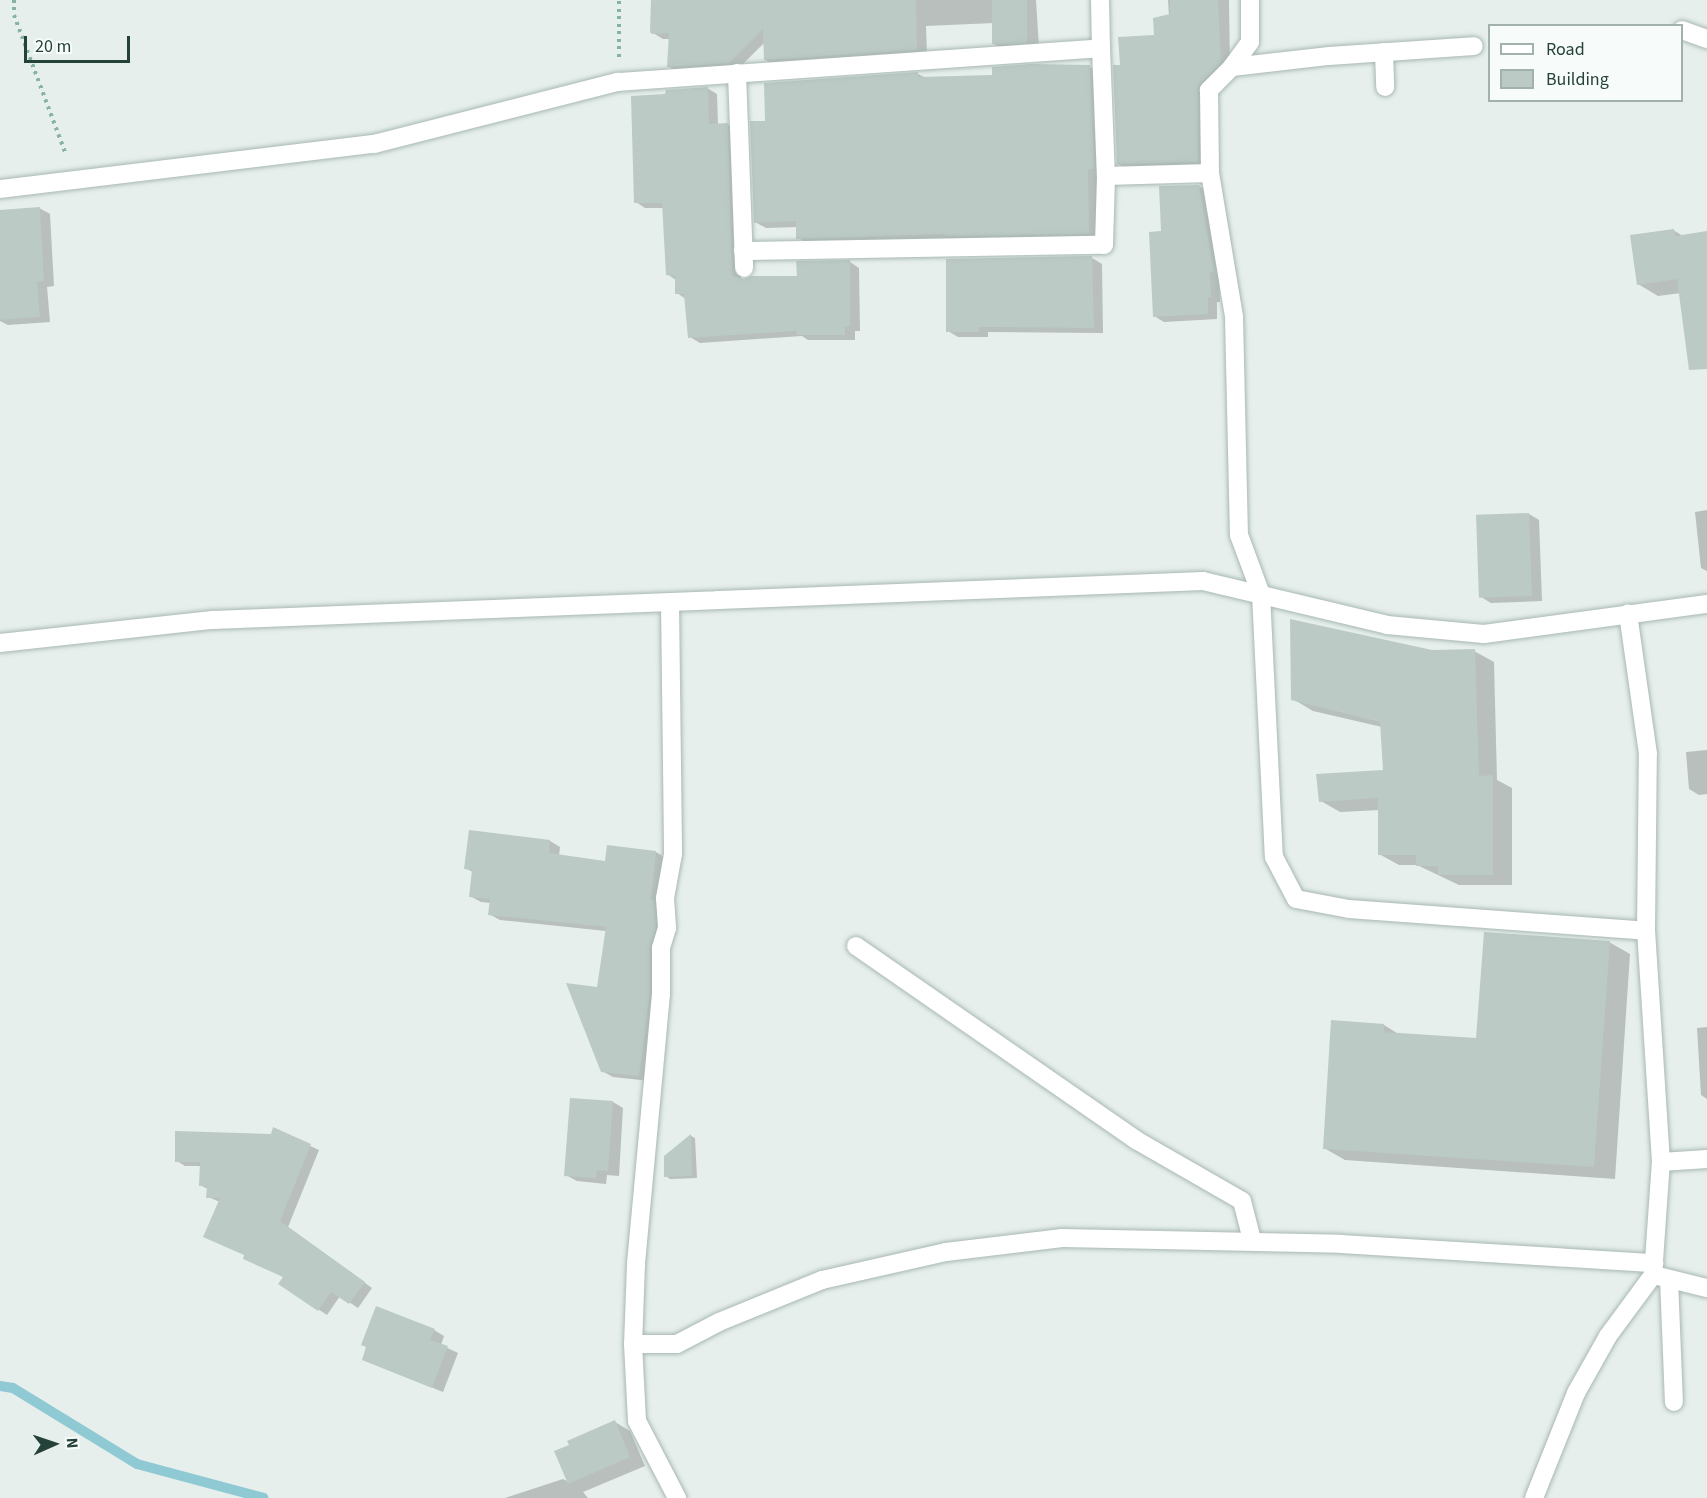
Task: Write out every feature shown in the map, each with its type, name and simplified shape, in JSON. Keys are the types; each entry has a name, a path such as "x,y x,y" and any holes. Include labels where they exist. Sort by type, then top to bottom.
{"street":[{"path":"737,74 744,259 1104,245 1106,176 1100,0"},
{"path":"1250,0 1250,42 1232,67 1209,90 1210,172 1234,317 1239,535 1261,594 1274,857 1296,899 1349,909 1646,931"},
{"path":"1683,30 1707,39"},
{"path":"1232,67 1474,45"},
{"path":"0,189 374,144 618,82 1101,48"},
{"path":"1384,52 1385,87"},
{"path":"1106,176 1210,172"},
{"path":"0,643 213,620 1203,581 1387,625 1484,634 1707,604"},
{"path":"670,602 673,854 665,898 667,928 662,948 661,994 636,1264 633,1344 637,1420 677,1498"},
{"path":"1628,614 1648,754 1646,931 1661,1162 1659,1272 1674,1402"},
{"path":"856,946 1136,1140 1242,1201 1252,1240"},
{"path":"1661,1162 1707,1159"},
{"path":"633,1344 677,1344 719,1322 822,1280 946,1252 1062,1238 1252,1240 1659,1272 1707,1288"},
{"path":"1534,1498 1576,1393 1608,1336 1659,1272"}],"path":[{"path":"14,0 14,15 75,179"},
{"path":"618,82 619,0"}],"building":[{"path":"651,0 916,0 917,50 764,60 763,29 729,63 667,67 669,33 652,34 650,32"},
{"path":"992,0 1027,0 1027,44 992,44"},
{"path":"1170,0 1218,0 1221,62 1198,86 1198,162 1117,164 1113,65 1120,65 1118,37 1154,35 1153,18 1170,14"},
{"path":"1031,64 1090,65 1094,169 1088,169 1089,234 945,236 945,234 796,239 796,221 754,223 750,121 765,121 764,83 918,72 918,77 992,75 992,67"},
{"path":"708,87 709,124 728,123 732,276 744,279 751,276 797,276 796,261 850,260 850,326 845,327 845,335 797,335 796,331 688,338 684,294 675,294 675,276 666,275 662,203 634,203 631,96 665,94 666,90"},
{"path":"1199,185 1214,272 1210,272 1211,297 1208,297 1208,314 1153,317 1149,232 1161,231 1159,186"},
{"path":"40,207 44,281 37,282 40,317 0,320 0,210"},
{"path":"1674,229 1675,236 1707,231 1707,369 1689,370 1677,279 1637,285 1630,235"},
{"path":"1092,256 1094,328 979,327 979,332 946,332 946,259"},
{"path":"1529,513 1532,596 1479,598 1476,515"},
{"path":"1290,619 1432,650 1475,649 1479,776 1493,775 1493,875 1438,875 1438,866 1416,866 1416,855 1378,855 1378,798 1319,802 1316,774 1383,770 1380,722 1291,700"},
{"path":"469,830 550,840 549,853 605,861 607,845 656,851 651,900 654,900 656,927 650,948 650,993 639,1076 601,1072 566,983 597,987 606,927 488,915 490,899 469,897 472,870 464,869"},
{"path":"1484,932 1610,941 1594,1167 1323,1149 1331,1020 1384,1024 1384,1032 1476,1038"},
{"path":"570,1098 613,1101 608,1171 597,1170 596,1178 564,1176"},
{"path":"273,1127 311,1144 280,1221 365,1282 349,1304 331,1292 318,1311 278,1284 283,1277 243,1259 244,1255 203,1237 220,1198 206,1198 207,1186 199,1186 200,1162 175,1162 175,1131 271,1134"},
{"path":"691,1134 692,1176 664,1177 664,1156"},
{"path":"376,1306 435,1329 430,1340 448,1346 432,1388 362,1360 366,1347 361,1345"},
{"path":"615,1420 630,1457 568,1484 554,1451 569,1445 567,1441"}],"waterway":[{"path":"0,1386 13,1388 137,1464 264,1498"}]}
